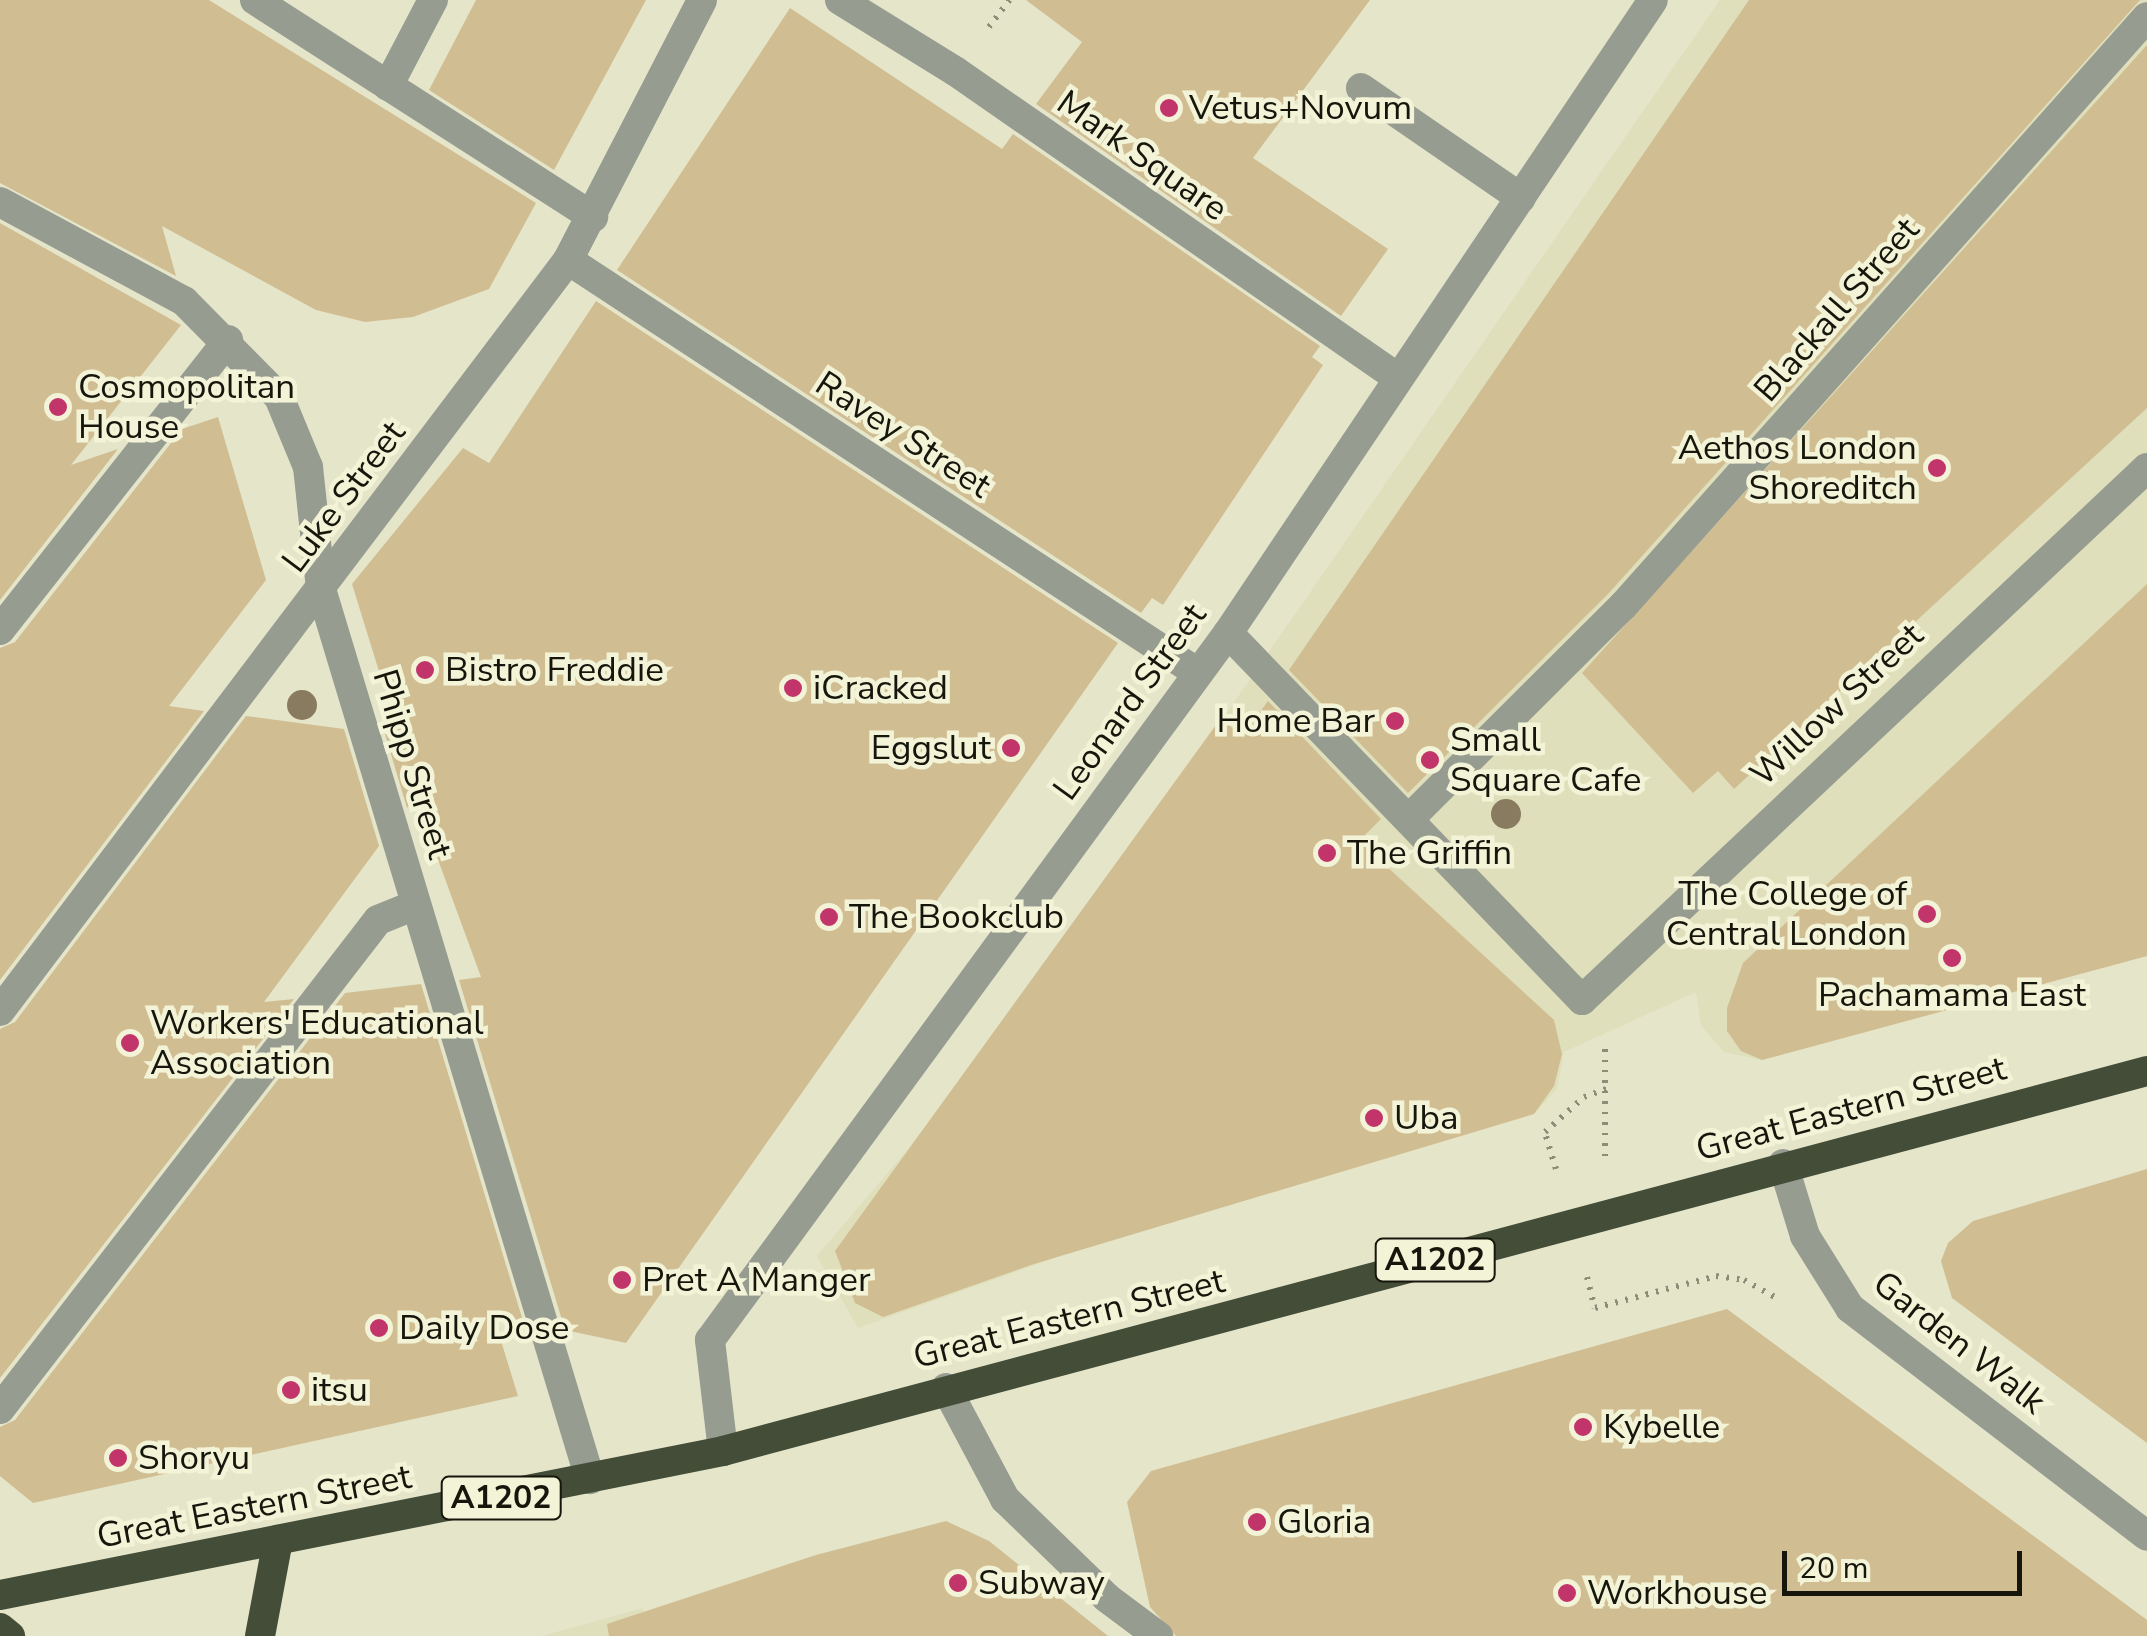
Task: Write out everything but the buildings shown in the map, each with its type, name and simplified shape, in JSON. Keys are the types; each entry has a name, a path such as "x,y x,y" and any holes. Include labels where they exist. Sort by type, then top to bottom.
{"highway":[{"name":"Great Eastern Street","path":"0,1595 723,1451 946,1388 1182,1330 1783,1164 2147,1071"},
{"path":"260,1636 278,1540"},
{"path":"0,1628 10,1636"}],"street":[{"path":"255,0 593,218"},
{"path":"388,86 434,0"},
{"name":"Luke Street","path":"0,1011 568,260 702,0"},
{"name":"Mark Square","path":"840,0 954,71 1398,378"},
{"name":"Leonard Street","path":"723,1451 710,1340 1228,633 1653,0"},
{"name":"Blackall Street","path":"1409,819 1635,592 2147,17"},
{"path":"1361,88 1521,198"},
{"name":"Phipp Street","path":"0,202 184,300 228,340 279,397 308,467 321,590 590,1479"},
{"name":"Ravey Street","path":"568,260 1198,673"},
{"path":"0,630 10,600 228,340"},
{"name":"Willow Street","path":"1409,819 1582,1000 2147,468"},
{"path":"1228,633 1409,819"},
{"path":"0,1408 378,920 415,905"},
{"name":"Garden Walk","path":"1783,1164 1806,1236 1838,1296 2147,1536"},
{"path":"946,1388 1005,1500 1107,1598 1158,1636"}],"path":[{"path":"1602,1041 1610,1088 1607,1212"},
{"path":"1550,1148 1545,1132 1584,1096 1610,1088"},
{"path":"1592,1293 1595,1308 1716,1276 1744,1280 1768,1298 1838,1296"}],"shaded area":[{"path":"1720,0 2147,0 2147,956 1762,1060 1724,1052 1701,1026 1696,992 1564,1052 1557,1089 1534,1114 1063,1255 858,1328 817,1256 908,1149 1181,779"},
{"path":"643,1608 652,1636 542,1636"}],"place":[{"name":"Vetus+Novum","path":"1169,108"},
{"name":"Cosmopolitan House","path":"58,407"},
{"name":"Aethos London Shoreditch","path":"1937,468"},
{"name":"Bistro Freddie","path":"425,670"},
{"name":"iCracked","path":"793,688"},
{"name":"Home Bar","path":"1395,721"},
{"name":"Eggslut","path":"1011,748"},
{"name":"Small Square Cafe","path":"1430,760"},
{"name":"The Griffin","path":"1327,853"},
{"name":"The College of Central London","path":"1927,914"},
{"name":"The Bookclub","path":"829,917"},
{"name":"Pachamama East","path":"1952,958"},
{"name":"Workers' Educational Association","path":"130,1043"},
{"name":"Uba","path":"1374,1118"},
{"name":"Pret A Manger","path":"622,1280"},
{"name":"Daily Dose","path":"379,1328"},
{"name":"itsu","path":"291,1390"},
{"name":"Kybelle","path":"1583,1427"},
{"name":"Shoryu","path":"118,1458"},
{"name":"Gloria","path":"1257,1522"},
{"name":"Subway","path":"958,1583"},
{"name":"Workhouse","path":"1567,1593"}]}
